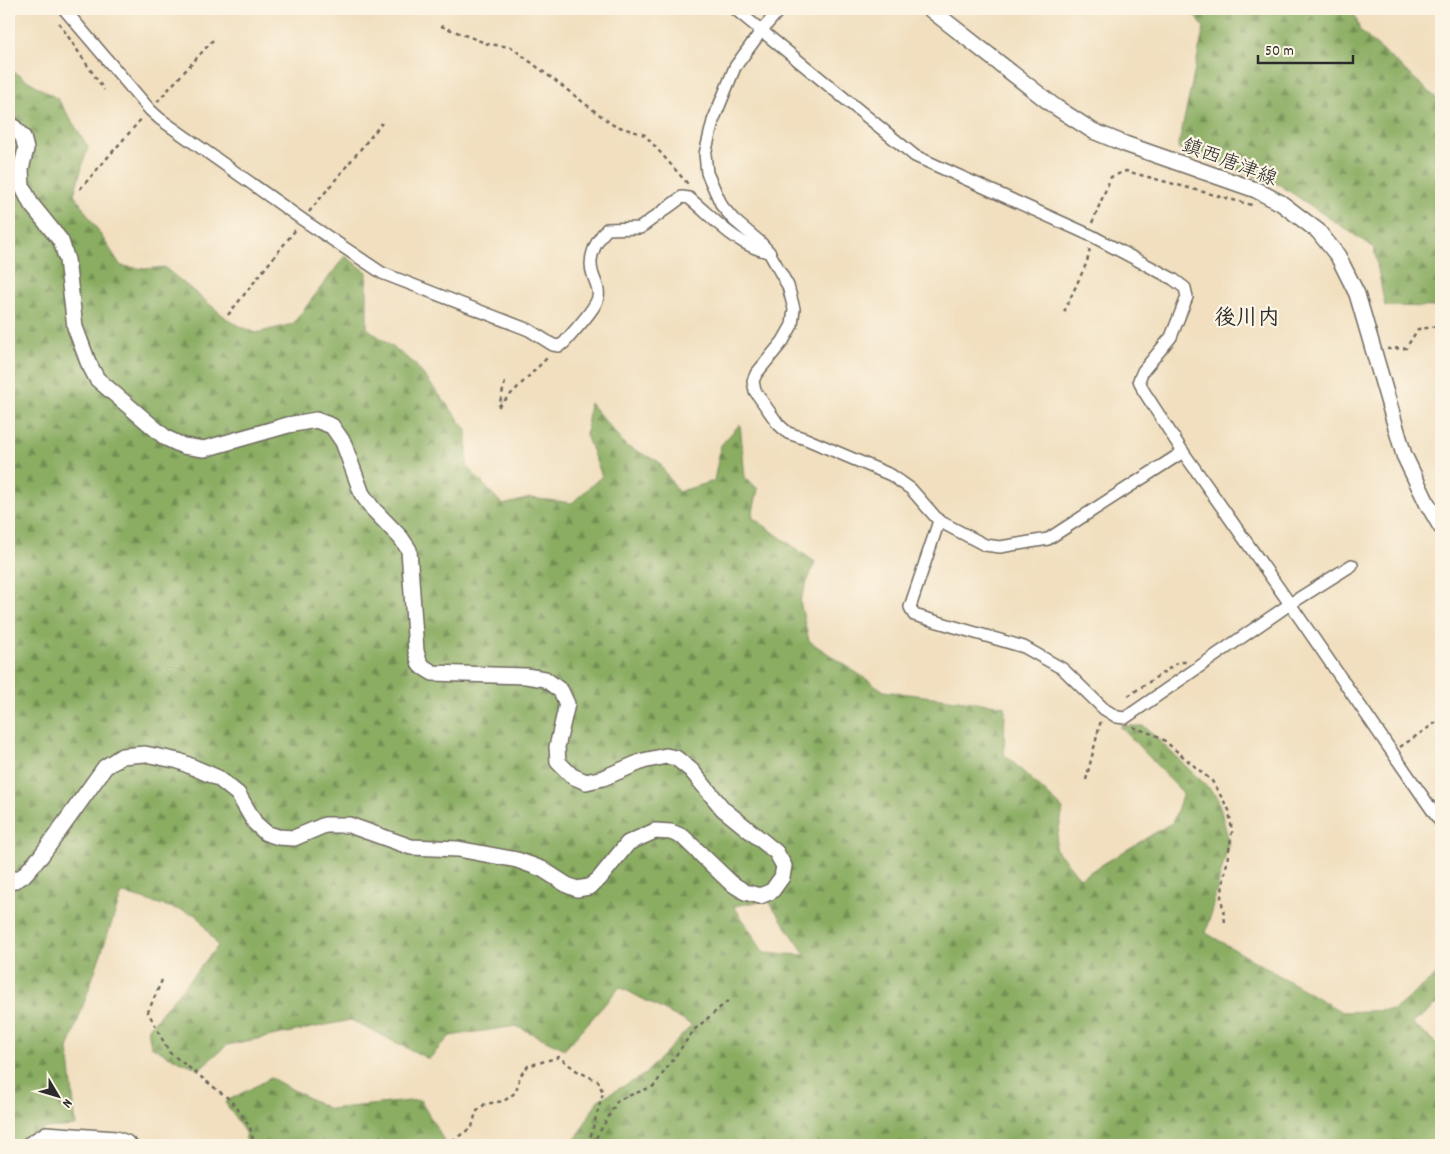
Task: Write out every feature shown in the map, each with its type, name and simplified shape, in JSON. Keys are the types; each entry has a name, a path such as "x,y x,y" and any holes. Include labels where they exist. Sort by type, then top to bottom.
{"street":[{"path":"735,9 915,156 1092,236 1173,279 1185,288 1187,297 1171,338 1143,371 1139,380 1143,390 1183,452 1441,823"},
{"path":"780,9 762,30 736,67 713,121 705,154 707,172 722,206 734,220 769,252 788,286 794,308 792,325 783,341 756,374 753,381 755,391 778,424 788,433 806,438 891,474 912,489 939,521 985,545 1000,547 1048,539 1183,452"},
{"name":"鎮西唐津線","path":"930,9 1054,106 1093,131 1256,190 1282,202 1318,231 1338,256 1357,294 1404,455 1441,527"},
{"path":"62,12 160,119 303,220 382,273 529,330 554,345 559,346 564,343 593,308 598,298 598,289 591,272 592,254 599,237 607,229 640,228 682,197 689,198 736,240 760,251 769,252"},
{"path":"9,122 23,137 26,149 21,169 22,186 31,204 61,241 67,260 74,327 97,379 166,438 183,446 204,449 288,425 316,420 332,426 343,442 362,494 373,509 401,538 409,550 416,651 420,665 433,673 526,676 545,679 561,691 567,704 557,747 558,762 572,776 586,782 603,778 643,761 666,756 676,758 691,770 723,809 776,852 784,866 782,877 772,891 760,896 745,892 731,883 683,838 671,832 655,831 628,843 599,880 589,887 577,889 566,885 542,870 517,860 458,849 411,847 349,825 325,825 294,838 278,837 266,833 255,823 238,794 218,778 179,761 145,754 122,756 105,767 41,856 23,876 9,883"},
{"path":"939,521 910,607 914,615 1024,647 1063,669 1104,709 1117,717 1126,718 1290,604 1352,564"},
{"path":"25,1145 46,1132 116,1137 132,1145"}],"path":[{"path":"62,12 59,23 104,90"},
{"path":"441,26 488,44 511,47 613,125 645,135 687,183 689,198"},
{"path":"80,189 213,40"},
{"path":"228,315 382,123"},
{"path":"1064,312 1087,262 1092,236 1092,222 1111,177 1126,171 1257,206"},
{"path":"1373,350 1406,348 1418,329 1441,326"},
{"path":"504,382 499,406 559,346"},
{"path":"1086,780 1104,709"},
{"path":"1126,718 1134,728 1160,737 1212,781 1229,810 1232,832 1221,897 1225,922"},
{"path":"1393,752 1441,719"},
{"path":"162,980 148,1012 169,1052 233,1104 250,1127 254,1145"},
{"path":"590,1145 618,1100 654,1086 694,1030 730,999"},
{"path":"437,1145 455,1139 472,1126 476,1112 485,1104 504,1101 516,1092 520,1076 528,1066 559,1057 577,1071 598,1080 602,1093 590,1145"}],"green space":[{"path":"1189,9 1353,9 1360,31 1441,102 1441,307 1385,306 1374,248 1280,185 1178,148 1204,27"},
{"path":"9,69 58,99 88,147 74,194 121,266 145,269 164,267 231,322 256,333 293,324 345,256 367,272 367,328 414,363 467,430 467,467 503,505 530,498 572,503 602,476 586,435 590,403 626,446 658,461 678,492 714,481 721,445 740,424 745,477 758,489 752,517 815,562 800,601 809,641 884,691 1005,706 1004,754 1063,809 1055,848 1080,878 1173,822 1183,793 1120,726 1144,726 1217,796 1229,841 1206,933 1342,1012 1394,1010 1441,971 1441,1001 1412,1024 1441,1047 1441,1145 567,1145 577,1137 598,1100 644,1075 692,1025 620,987 565,1049 516,1026 450,1036 429,1059 351,1020 227,1045 199,1069 168,1056 151,1046 148,1029 218,946 197,915 122,893 68,1049 76,1126 45,1128 19,1145 9,1145","holes":["768,900 805,954 764,953 734,906"]},
{"path":"271,1078 329,1109 420,1100 446,1144 463,1145 246,1145 246,1134 225,1102"}],"district":[{"name":"後川内","path":"1247,316"}]}
